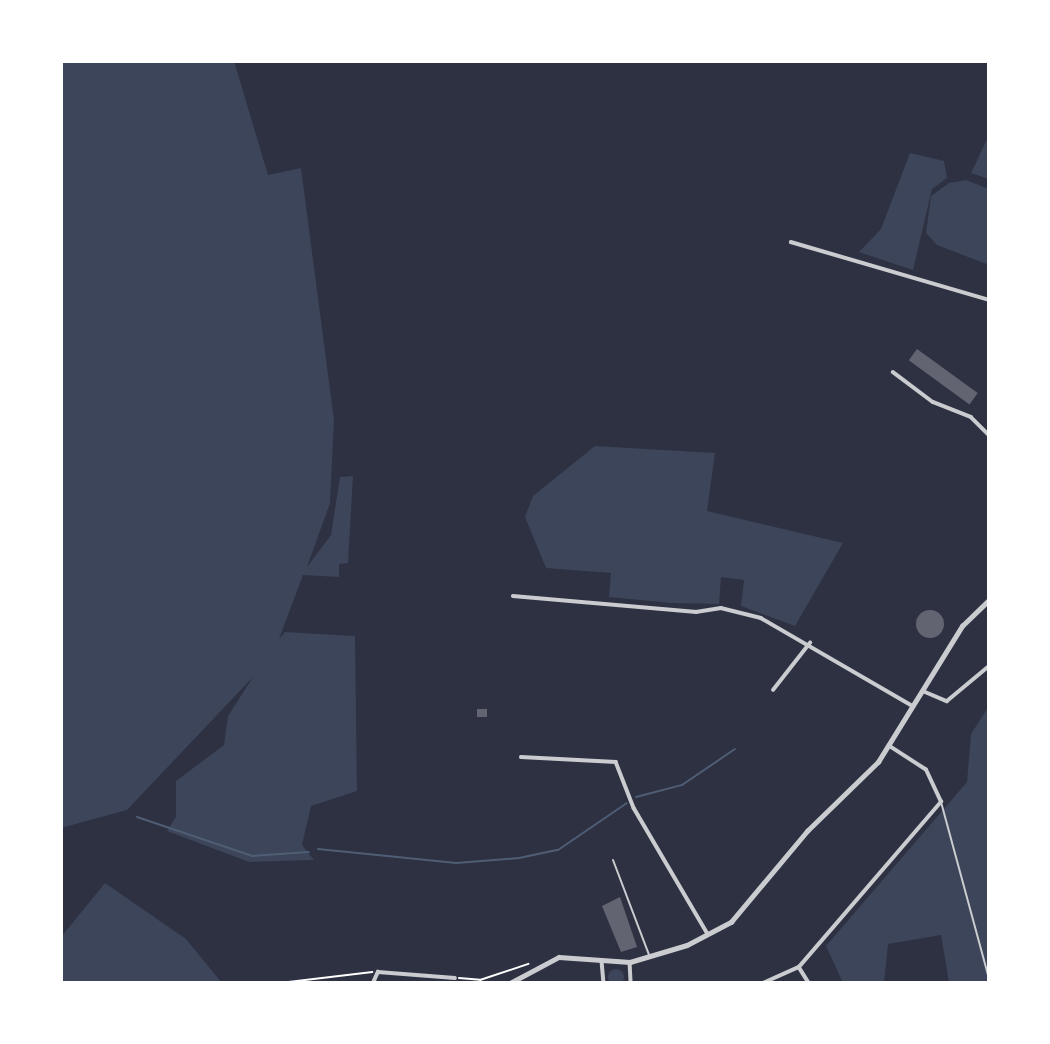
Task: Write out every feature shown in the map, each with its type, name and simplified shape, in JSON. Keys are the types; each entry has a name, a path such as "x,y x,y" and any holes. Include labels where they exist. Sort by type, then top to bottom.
{"street":[{"path":"791,242 989,300"},
{"path":"893,372 933,402 971,417 989,435"},
{"path":"513,596 696,612 721,608 779,624 913,706"},
{"path":"510,983 559,957 629,962 649,957 709,935 759,896 807,831 889,746 962,626 988,601"},
{"path":"773,690 810,643"},
{"path":"923,691 947,701 989,666"},
{"path":"763,983 799,967 941,802 926,770 889,746"},
{"path":"521,757 616,762 647,832 709,935"},
{"path":"602,959 604,983"},
{"path":"629,962 631,983"},
{"path":"799,967 809,983"},
{"path":"373,983 373,972 455,978"}],"lane":[{"path":"941,802 989,979"},
{"path":"613,860 649,957"}],"path":[{"path":"455,978 480,980 528,964"},
{"path":"280,983 373,972"}],"shaded area":[{"path":"61,61 234,61 268,175 301,168 334,420 330,503 307,567 331,535 340,477 353,476 348,563 339,564 339,577 303,575 279,639 285,632 355,636 357,791 311,806 302,845 314,860 249,862 167,831 176,817 176,781 224,745 228,716 253,677 127,810 61,828"},
{"path":"989,135 989,179 971,173"},
{"path":"910,153 944,161 947,178 932,189 913,270 859,252 881,229"},
{"path":"966,180 989,189 989,265 937,245 926,233 931,196 949,183"},
{"path":"595,446 715,453 707,511 843,543 795,626 741,606 744,580 721,577 719,604 671,603 609,597 611,573 546,568 525,517 533,496"},
{"path":"989,706 989,983 949,983 941,935 888,944 884,983 843,983 826,946 967,782 971,734"},
{"path":"105,883 186,939 222,983 61,983 61,937"},
{"path":"613,969 619,969 624,977 622,983 613,985 608,980 608,974"}],"building":[{"path":"917,349 978,393 969,404 909,360"},
{"path":"930,610 940,614 944,624 940,634 930,638 920,634 916,624 920,614"},
{"path":"477,709 487,709 487,717 477,717"},
{"path":"620,897 637,947 621,952 602,906"}],"waterway":[{"path":"636,797 682,785 735,749"},
{"path":"318,849 456,863 519,858 558,850 627,803"},
{"path":"137,817 252,856 309,852"}]}
